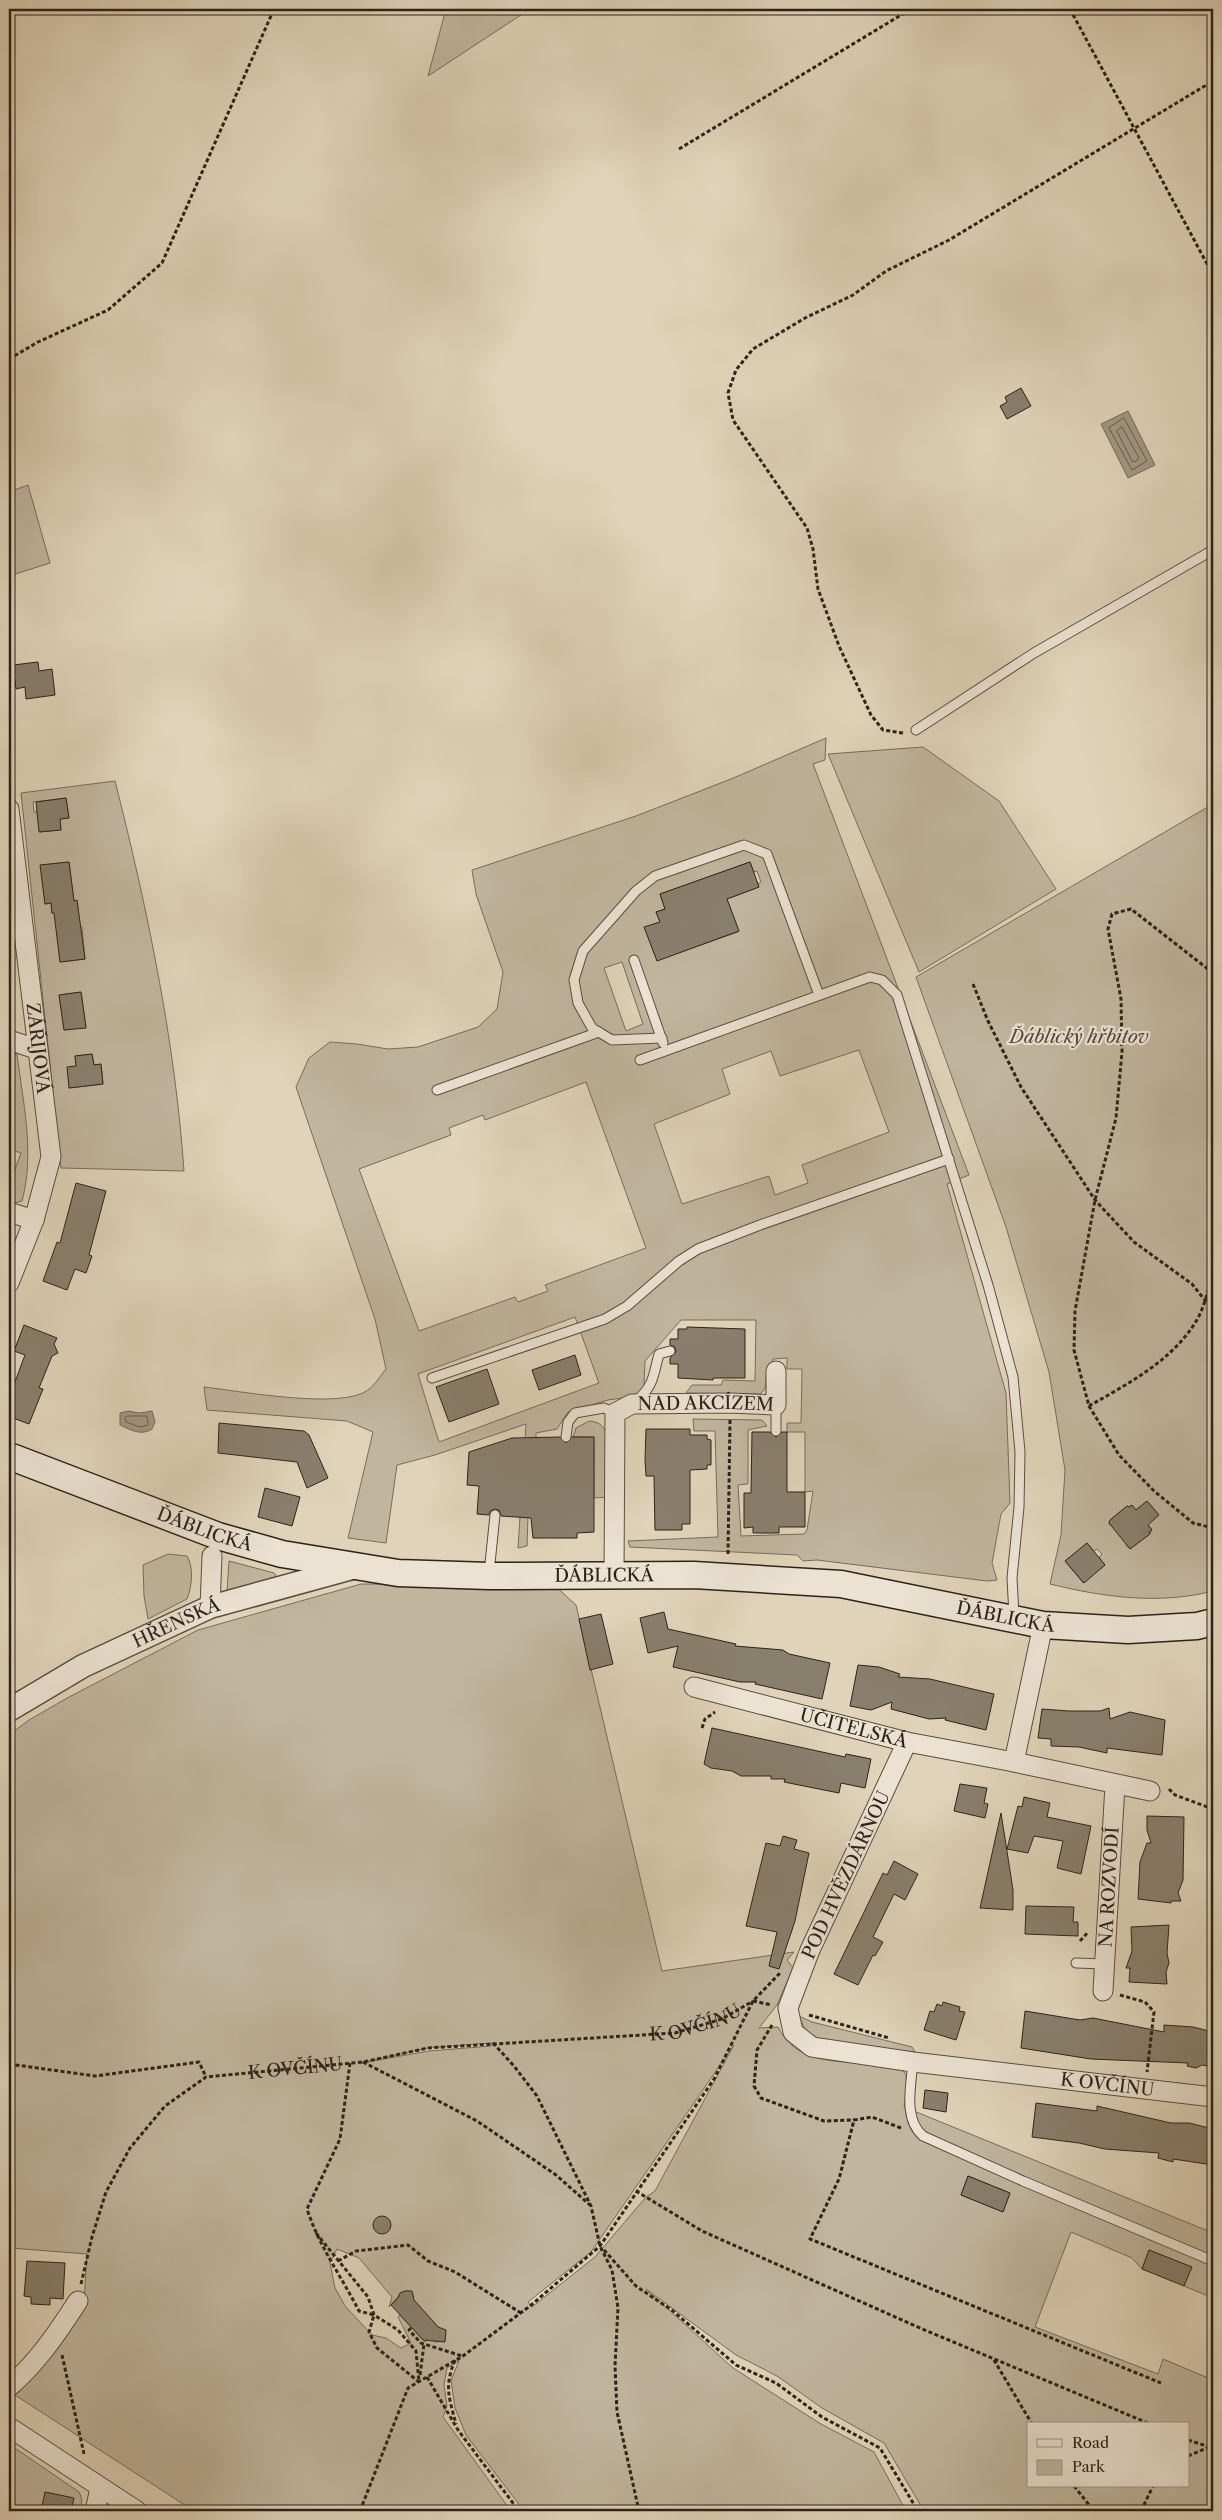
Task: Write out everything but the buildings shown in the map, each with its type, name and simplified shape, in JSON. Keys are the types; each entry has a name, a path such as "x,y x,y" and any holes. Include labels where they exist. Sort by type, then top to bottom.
{"main road":[{"name":"ĎÁBLICKÁ","path":"9,1456 218,1536 282,1554 398,1573 489,1576 694,1575 841,1584 1043,1625 1128,1630 1197,1626 1213,1622"}],"street":[{"name":"ZÁŘIJOVÁ","path":"9,809 12,857 51,1157 34,1220 9,1283"},
{"path":"9,1040 36,1049"},
{"path":"9,1212 34,1220"},
{"name":"NAD AKCÍZEM","path":"614,1574 615,1413 632,1404 730,1403 776,1405 776,1371"},
{"path":"210,1607 212,1556"},
{"name":"HŘENSKÁ","path":"9,1710 83,1666 150,1633 210,1607 357,1567"},
{"path":"1014,1762 1043,1625"},
{"name":"UČITELSKÁ","path":"694,1687 907,1742 1014,1762 1115,1785 1157,1788"},
{"name":"POD HVĚZDÁRNOU","path":"788,2008 810,1950 907,1742"},
{"name":"NA ROZVODÍ","path":"1103,1991 1115,1785"},
{"name":"K OVČÍNU","path":"788,2008 793,2032 812,2047 913,2062 1213,2097"},
{"path":"9,2387 25,2373 59,2330 78,2301"},
{"path":"9,2427 137,2511"},
{"path":"95,2511 96,2485"}],"lane":[{"path":"916,730 1034,653 1213,550"},
{"path":"662,1038 612,1040 592,1028 578,1004 574,980 583,951 636,891 655,876 744,845 767,854 819,995"},
{"path":"634,960 666,1051"},
{"path":"640,1060 870,977 882,980 897,995 988,1285 1012,1377 1020,1452 1019,1507 1012,1578 1014,1619"},
{"path":"437,1090 599,1032"},
{"path":"432,1378 606,1319 627,1306 679,1261 698,1249 760,1225 949,1159"},
{"path":"632,1404 646,1393 654,1381 659,1354 670,1351"},
{"path":"776,1405 776,1432"},
{"path":"566,1437 568,1422 575,1413 604,1408 615,1413"},
{"path":"489,1576 495,1516"},
{"path":"1076,1963 1105,1964"},
{"path":"913,2062 910,2110 916,2130 923,2136 1023,2181 1213,2261"}],"path":[{"path":"9,359 38,342 108,310 162,263 274,9"},
{"path":"679,149 911,9"},
{"path":"1070,9 1213,275"},
{"path":"916,730 902,734 883,730 871,716 839,646 818,589 813,549 807,528 734,420 728,393 736,370 753,350 853,295 886,271 949,240 1213,81"},
{"path":"1213,973 1131,909 1112,914 1108,929 1121,999 1122,1052 1116,1118 1095,1200 1075,1312 1074,1350 1089,1406 1119,1455 1154,1491 1193,1523 1213,1528"},
{"path":"973,984 988,1020 1022,1087 1095,1200 1134,1242 1192,1284 1204,1299 1213,1306"},
{"path":"1089,1406 1143,1375 1174,1348 1189,1332 1199,1315 1213,1276"},
{"path":"728,1554 730,1403"},
{"path":"702,1728 705,1719 715,1712 724,1714"},
{"path":"1157,1788 1213,1809"},
{"path":"1103,1991 1145,2002 1154,2012 1146,2088"},
{"name":"K OVČÍNU","path":"78,2301 92,2237 106,2192 130,2148 165,2106 206,2077 363,2062 428,2048 675,2033 722,2019 753,2001 714,2079 636,2191"},
{"path":"788,2008 778,2016 756,2050 754,2086 761,2098 824,2120 854,2120 872,2117 896,2127 916,2130"},
{"path":"493,2043 514,2066 536,2096 591,2206 600,2246 612,2270 618,2308 615,2366 617,2412 639,2511"},
{"path":"9,2064 95,2076 199,2062 206,2077"},
{"path":"363,2062 477,2121 556,2175 591,2206"},
{"path":"350,2063 340,2139 306,2209 323,2251 343,2279 359,2311 374,2315 398,2330 416,2351 418,2382"},
{"path":"854,2120 839,2179 810,2239 1161,2383"},
{"path":"360,2511 408,2388 463,2356 521,2313 600,2246 636,2191 702,2231 1145,2422"},
{"path":"313,2228 368,2297 374,2315 369,2332 377,2348 418,2382"},
{"path":"338,2261 356,2251 408,2246 428,2262 455,2272 521,2313"},
{"path":"600,2246 636,2286 674,2311 736,2365 776,2383 822,2417 880,2448 918,2511"},
{"path":"411,2328 409,2330 421,2343 463,2356"},
{"path":"59,2330 64,2371 72,2399 77,2430 96,2485"},
{"path":"418,2382 424,2344"},
{"path":"994,2358 1031,2422"},
{"path":"455,2360 448,2378 448,2396 458,2430"},
{"path":"427,2378 458,2430 518,2511"},
{"path":"1190,2441 1213,2448"},
{"path":"1190,2455 1208,2448"},
{"path":"1076,2488 1094,2511"},
{"path":"1141,2511 1152,2488"}],"green space":[{"path":"446,9 523,9 524,13 428,76"},
{"path":"28,485 50,563 9,576 9,548 13,546 9,532 9,520 14,518 9,506 9,492"},
{"path":"826,738 825,760 813,764 969,1175 947,1184 1006,1393 1010,1503 1001,1514 992,1563 997,1580 987,1581 817,1560 803,1561 797,1555 630,1547 628,1541 718,1537 715,1431 694,1431 693,1419 762,1420 767,1426 748,1430 748,1484 738,1485 741,1536 804,1534 807,1530 813,1491 805,1492 805,1432 787,1432 787,1423 801,1423 802,1369 787,1369 787,1358 773,1359 771,1368 767,1370 765,1389 760,1394 686,1393 692,1385 721,1385 723,1380 755,1381 756,1320 681,1320 645,1361 644,1385 637,1396 608,1400 568,1412 557,1429 536,1433 535,1488 529,1488 527,1546 518,1548 526,1424 435,1455 397,1465 386,1543 348,1538 373,1432 347,1421 207,1410 204,1387 289,1398 336,1399 355,1396 368,1390 386,1369 375,1319 296,1087 309,1058 330,1042 388,1049 418,1047 478,1027 497,1009 503,972 476,894 472,870 636,816 731,779","holes":["750,862 754,872 757,871 761,882 758,884 759,887 727,899 738,932 657,960 645,928 660,922 656,912 665,909 660,894","622,962 643,1024 626,1031 604,968","859,1050 889,1132 802,1165 808,1183 775,1195 769,1176 682,1204 654,1124 730,1094 722,1069 771,1051 780,1076","586,1082 646,1248 545,1285 548,1291 518,1302 515,1297 419,1331 359,1169 451,1135 449,1128 483,1115 485,1120","575,1317 599,1383 439,1442 418,1374"]},
{"path":"923,747 999,801 1056,889 919,972 828,754"},
{"path":"115,781 149,925 167,1024 180,1122 184,1171 61,1168 21,793","holes":["66,798 69,818 60,819 61,830 40,832 37,812 34,812 33,802","69,862 74,901 77,901 78,910 52,913 51,903 45,904 41,865","82,927 85,959 60,962 57,930","81,992 86,1027 64,1030 59,995","92,1054 94,1065 101,1064 103,1084 69,1088 76,1066 75,1056"]},
{"name":"Ďáblický hřbitov","path":"1213,804 1213,1591 1172,1598 1131,1598 1090,1593 1050,1584 1061,1535 1065,1470 1049,1372 1006,1227 916,977","holes":["1147,1501 1159,1515 1145,1527 1149,1526 1152,1529 1150,1534 1130,1549 1126,1545 1129,1542 1115,1525 1112,1527 1109,1524 1110,1520 1127,1506 1132,1505 1133,1512","1087,1543 1094,1551 1097,1549 1102,1554 1099,1557 1105,1565 1083,1583 1065,1561"]},
{"path":"9,1051 17,1054 28,1146 28,1165 22,1201 15,1203 9,1201 9,1186 21,1153 9,1149"},
{"path":"589,1421 600,1424 607,1434 608,1497 594,1498 594,1437 573,1437 576,1428"},
{"path":"168,1554 187,1556 191,1571 189,1594 187,1599 148,1619 144,1596 143,1565"},
{"path":"229,1561 276,1575 272,1580 227,1591"},
{"path":"361,1584 554,1585 576,1605 662,1971 794,1952 787,1960 793,1968 777,2005 759,2028 778,2027 788,2042 802,2052 817,2058 886,2066 902,2070 906,2074 907,2091 904,2107 1213,2233 1213,2298 1184,2286 1191,2267 1149,2250 1142,2269 1132,2258 1071,2232 1035,2327 1158,2374 1163,2359 1213,2380 1213,2424 1207,2431 1213,2432 1213,2511 924,2511 884,2443 822,2408 777,2376 736,2355 646,2289 733,2368 821,2424 874,2452 906,2511 524,2511 466,2435 455,2408 451,2380 459,2361 447,2368 444,2385 447,2406 443,2417 511,2511 194,2511 15,2395 84,2302 87,2254 11,2248 9,2275 9,1735 29,1720 198,1630","holes":["492,2043 491,2046 429,2051 361,2063 428,2048","734,2045 655,2191 646,2197 595,2257 532,2307 528,2302 591,2252","968,2176 1010,2193 1003,2212 961,2195","337,2249 359,2258 392,2297 389,2307 402,2292 408,2291 413,2294 413,2299 439,2328 443,2341 435,2342 430,2337 425,2342 400,2315 398,2317 411,2343 401,2348 386,2338 372,2335 345,2306 335,2288 330,2263"]},
{"path":"799,2016 812,2022 912,2047 915,2052 822,2041 806,2032"},
{"path":"9,2444 79,2492 82,2499 80,2511 9,2511"}],"water":[{"path":"1128,411 1155,465 1128,478 1101,424"},
{"path":"128,1411 139,1413 152,1411 155,1422 152,1429 140,1432 120,1425 120,1413"}]}
